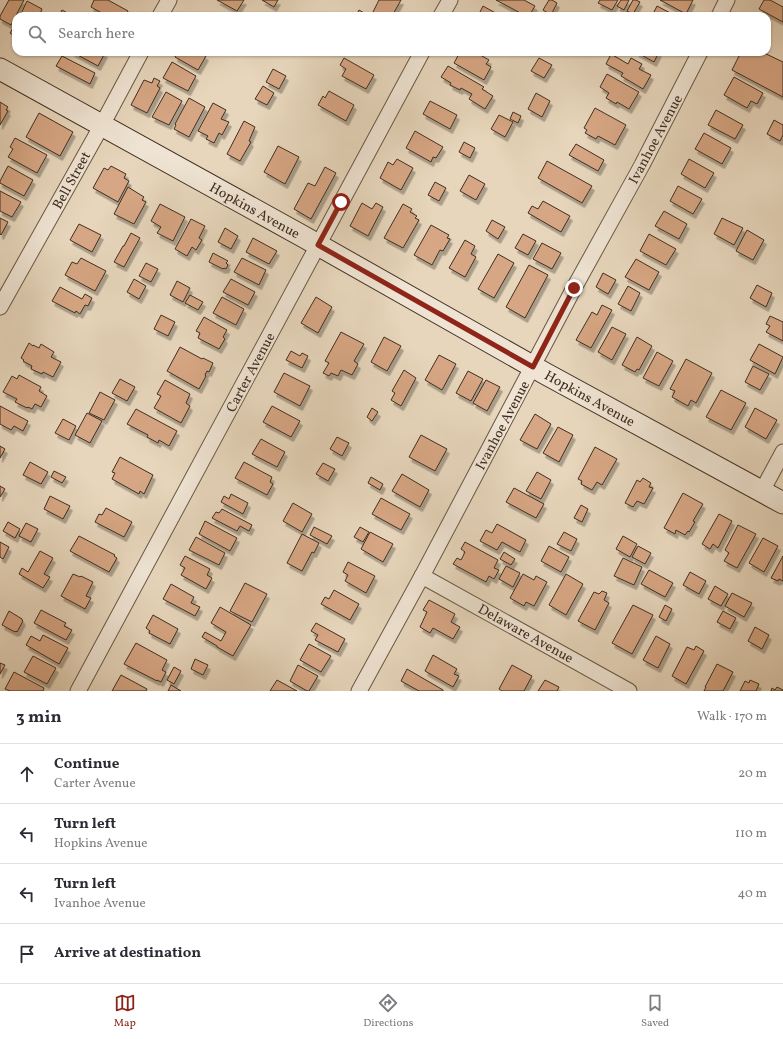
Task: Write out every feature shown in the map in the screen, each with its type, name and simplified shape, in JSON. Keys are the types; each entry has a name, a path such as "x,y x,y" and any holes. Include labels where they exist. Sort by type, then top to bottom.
{"street":[{"path":"162,12 169,0"},
{"path":"443,12 450,0"},
{"path":"721,12 727,0"},
{"name":"Bell Street","path":"0,307 139,56"},
{"name":"Carter Avenue","path":"78,691 420,56"},
{"name":"Ivanhoe Avenue","path":"359,691 422,576 574,288 642,165 698,56"},
{"name":"Hopkins Avenue","path":"0,69 318,245 533,367 783,503"},
{"path":"762,491 783,452"},
{"name":"Delaware Avenue","path":"422,576 629,691"}],"building":[{"path":"9,0 24,0 18,12 12,12 11,25 0,19 0,16"},
{"path":"94,0 108,0 128,11 100,12 91,7"},
{"path":"217,0 244,0 237,11"},
{"path":"262,0 278,0 274,7"},
{"path":"379,0 401,0 394,12 373,12"},
{"path":"496,0 524,0 535,6 531,12 518,12"},
{"path":"549,0 557,3 552,12 546,12 543,10"},
{"path":"600,0 618,0 612,10 598,3"},
{"path":"621,0 629,0 624,10 617,6"},
{"path":"633,0 640,2 634,12 627,11"},
{"path":"660,0 693,0 687,12 682,12"},
{"path":"764,0 770,0 783,7 783,22 771,16 771,12 765,12 759,9"},
{"path":"27,1 42,9 41,12 22,12"},
{"path":"483,6 494,12 480,12"},
{"path":"657,6 668,12 654,12"},
{"path":"62,56 95,73 90,84 56,66"},
{"path":"79,56 103,56 98,66"},
{"path":"175,56 206,56 198,70"},
{"path":"458,56 482,56 489,60 486,64 491,67 484,80 454,63"},
{"path":"610,56 614,56 628,64 631,58 642,64 639,69 651,75 643,89 621,76 623,73 606,64"},
{"path":"643,56 657,56 654,62"},
{"path":"739,56 770,56 783,62 783,97 732,70"},
{"path":"344,58 374,75 366,89 342,76 346,69 340,65"},
{"path":"539,58 552,65 544,78 531,71"},
{"path":"172,62 196,76 188,91 163,78"},
{"path":"448,66 484,87 482,89 493,96 485,109 469,99 472,94 461,88 460,90 450,85 451,83 441,77"},
{"path":"273,69 286,76 279,89 266,82"},
{"path":"607,74 639,92 629,109 606,98 609,93 600,87"},
{"path":"734,77 763,93 757,104 751,101 747,108 724,95"},
{"path":"154,78 160,81 157,86 160,88 147,113 131,105 144,80 152,83"},
{"path":"263,86 274,93 267,105 255,99"},
{"path":"329,91 354,105 346,121 318,105 323,96 325,98"},
{"path":"166,92 182,101 169,125 152,117"},
{"path":"536,93 550,101 542,117 528,109"},
{"path":"189,98 205,107 189,137 174,129 175,124"},
{"path":"430,101 457,115 450,129 423,114"},
{"path":"0,102 8,107 6,110 8,111 0,125"},
{"path":"213,103 226,110 221,119 229,122 222,135 219,133 214,143 206,139 208,136 198,131"},
{"path":"595,108 626,125 615,145 598,136 596,139 585,133 587,130 584,128"},
{"path":"716,110 743,125 735,139 708,125"},
{"path":"513,112 521,116 518,123 510,119"},
{"path":"39,113 73,132 60,156 26,137"},
{"path":"499,115 513,122 505,137 491,129"},
{"path":"774,120 783,125 783,135 780,141 767,134"},
{"path":"244,121 255,127 249,141 251,142 240,161 227,154"},
{"path":"415,131 443,147 436,158 433,157 431,162 406,148"},
{"path":"704,133 731,148 722,164 695,149"},
{"path":"15,138 47,155 37,173 8,157 13,149 10,147"},
{"path":"464,142 475,148 470,158 459,152"},
{"path":"576,144 604,160 598,171 569,155"},
{"path":"278,146 299,157 285,184 264,172"},
{"path":"397,159 413,168 401,190 380,178 388,162 393,165"},
{"path":"689,159 714,173 705,188 681,174"},
{"path":"547,161 592,186 582,203 538,178"},
{"path":"8,166 33,180 24,196 0,183"},
{"path":"111,166 126,174 124,178 129,181 118,202 93,188 104,168 108,170"},
{"path":"325,167 336,173 311,219 294,209 308,183 315,186"},
{"path":"469,175 485,184 476,200 460,191"},
{"path":"435,182 446,188 439,201 428,195"},
{"path":"678,186 702,199 693,214 670,201"},
{"path":"128,187 144,197 142,200 146,202 134,224 114,214"},
{"path":"0,191 21,202 12,217 0,211"},
{"path":"543,201 570,216 561,232 528,213 532,206 538,209"},
{"path":"362,203 372,209 376,203 383,207 368,236 350,226"},
{"path":"160,204 185,217 173,241 157,233 161,227 151,221"},
{"path":"403,204 412,209 410,212 417,216 415,218 419,220 403,248 384,238"},
{"path":"664,211 687,224 679,239 655,226"},
{"path":"0,218 8,222 1,235 0,234"},
{"path":"722,218 743,228 734,245 714,234"},
{"path":"191,219 205,226 199,238 202,240 196,250 192,247 187,256 175,249"},
{"path":"492,220 505,227 498,239 486,231"},
{"path":"79,224 101,235 92,252 70,240"},
{"path":"431,225 449,235 447,238 450,239 443,251 440,250 432,265 414,255"},
{"path":"225,228 238,236 231,249 218,242"},
{"path":"747,230 764,240 753,260 736,251"},
{"path":"131,233 140,238 124,267 114,262"},
{"path":"523,234 536,241 528,255 515,248"},
{"path":"649,234 676,249 666,265 640,251"},
{"path":"253,238 277,251 269,264 246,252"},
{"path":"465,240 475,246 471,254 476,257 465,277 449,268"},
{"path":"542,243 561,253 552,269 533,259"},
{"path":"213,253 228,261 226,263 228,265 226,269 209,262"},
{"path":"498,254 514,263 494,298 478,289"},
{"path":"81,258 106,271 95,291 65,275 72,262 77,264"},
{"path":"242,258 266,270 259,285 234,272"},
{"path":"636,259 659,272 649,290 625,277"},
{"path":"146,263 158,269 151,282 139,276"},
{"path":"529,265 548,275 525,318 506,307"},
{"path":"603,273 616,280 608,294 596,287"},
{"path":"134,279 146,286 139,299 127,292"},
{"path":"231,279 255,292 248,305 223,292"},
{"path":"177,281 190,288 183,302 170,295"},
{"path":"757,285 772,293 766,307 750,298"},
{"path":"628,286 640,293 631,311 618,304"},
{"path":"60,287 82,299 85,294 92,298 88,306 85,305 80,314 52,301"},
{"path":"190,295 203,302 198,310 185,303"},
{"path":"222,297 244,309 236,325 213,313"},
{"path":"316,297 332,307 318,333 301,323"},
{"path":"602,305 612,310 591,348 576,340 592,312 597,315"},
{"path":"161,315 175,322 168,336 154,329"},
{"path":"770,316 783,322 783,341 766,332 770,326 766,324"},
{"path":"204,317 227,330 223,337 225,339 219,349 198,338 200,333 196,331"},
{"path":"612,327 626,334 612,360 598,352"},
{"path":"341,332 364,344 354,361 358,364 352,375 341,370 338,376 331,373 329,376 323,373 329,363 325,361"},
{"path":"384,337 401,346 387,371 371,362"},
{"path":"637,337 652,346 639,370 637,369 635,372 622,365"},
{"path":"29,343 39,348 41,344 54,352 51,357 61,362 53,377 43,372 42,374 31,369 32,366 23,361 24,360 21,358"},
{"path":"759,344 783,357 775,374 750,360"},
{"path":"180,347 213,363 209,372 207,371 199,389 167,371"},
{"path":"291,351 300,356 302,353 308,356 302,368 286,360"},
{"path":"657,352 673,361 659,386 643,378"},
{"path":"439,355 456,364 442,390 425,380"},
{"path":"686,359 712,373 696,403 691,400 688,406 672,397 675,391 670,389"},
{"path":"753,366 769,374 760,390 745,382"},
{"path":"404,370 416,378 401,406 391,400 395,393 392,391"},
{"path":"468,371 483,379 471,401 456,393"},
{"path":"284,373 310,386 300,406 274,392"},
{"path":"19,375 41,387 39,391 47,396 41,407 35,404 32,409 27,408 15,402 17,399 3,392 12,376 17,379"},
{"path":"120,379 135,387 127,401 112,393"},
{"path":"165,380 190,394 186,403 190,406 181,423 154,408 161,396 157,394"},
{"path":"486,380 500,387 487,411 473,403"},
{"path":"721,390 746,403 731,430 706,417"},
{"path":"100,392 115,400 104,420 89,413"},
{"path":"0,406 28,421 23,431 14,426 11,430 0,424"},
{"path":"272,406 300,421 291,437 263,422"},
{"path":"372,408 378,412 372,421 367,417"},
{"path":"755,408 777,420 766,439 745,427"},
{"path":"136,409 177,431 169,446 159,440 158,443 147,437 148,435 127,424"},
{"path":"87,413 102,421 90,443 75,435"},
{"path":"535,414 551,424 537,449 520,440"},
{"path":"63,419 76,426 69,440 55,433"},
{"path":"558,427 573,435 559,462 543,453"},
{"path":"421,435 447,449 435,471 409,457"},
{"path":"337,437 349,443 342,456 330,449"},
{"path":"261,439 285,452 277,467 252,454"},
{"path":"0,446 5,449 0,458"},
{"path":"595,447 617,459 602,485 597,482 592,490 581,484 582,481 578,479"},
{"path":"120,457 153,475 144,494 140,491 139,494 112,479 115,473 112,472"},
{"path":"30,462 48,472 41,484 23,475"},
{"path":"244,462 272,477 270,482 273,484 267,495 235,478"},
{"path":"323,463 335,469 328,481 316,474"},
{"path":"54,471 66,477 62,483 51,477"},
{"path":"537,472 551,480 541,499 526,491"},
{"path":"402,474 429,490 420,507 392,491"},
{"path":"371,477 383,484 380,490 368,483"},
{"path":"643,478 651,483 649,487 653,488 644,504 637,501 633,507 625,503 637,480 640,482"},
{"path":"0,486 5,489 0,497"},
{"path":"514,488 544,504 536,518 506,502"},
{"path":"683,493 703,504 693,521 695,522 689,532 688,531 685,535 676,530 675,534 664,528"},
{"path":"231,494 248,503 243,514 221,502 224,496 229,499"},
{"path":"50,496 70,506 63,519 44,509"},
{"path":"381,498 410,514 401,530 372,514"},
{"path":"293,503 312,514 302,532 283,521"},
{"path":"581,505 588,509 582,522 574,518"},
{"path":"106,508 132,522 124,537 95,522 99,514 102,515"},
{"path":"222,509 252,525 249,531 240,526 237,531 212,518 216,512 219,513"},
{"path":"719,514 732,521 718,548 713,544 710,549 702,544"},
{"path":"205,521 237,538 230,551 199,534"},
{"path":"8,522 20,529 15,538 3,531"},
{"path":"26,523 38,529 31,542 19,536"},
{"path":"497,524 526,540 520,552 502,542 497,550 480,541 486,530 492,533"},
{"path":"738,525 756,534 737,568 724,561 729,553 725,550"},
{"path":"314,527 332,536 327,544 310,535"},
{"path":"360,527 369,532 363,542 354,537"},
{"path":"370,532 393,544 383,562 361,549"},
{"path":"564,532 577,539 571,551 557,544"},
{"path":"302,534 319,543 314,553 312,552 302,571 287,563"},
{"path":"79,536 115,555 114,556 117,558 109,572 70,551"},
{"path":"623,536 637,544 630,557 616,549"},
{"path":"196,537 225,553 219,565 189,550"},
{"path":"763,538 778,546 764,572 749,563"},
{"path":"0,542 9,547 3,559 0,557"},
{"path":"465,542 498,560 494,568 499,570 494,579 489,576 486,582 453,564 457,558 461,560 465,552 461,549"},
{"path":"549,546 569,557 561,572 541,561"},
{"path":"638,546 651,553 645,564 632,557"},
{"path":"40,551 53,558 44,574 50,577 43,588 19,574 22,568 28,572"},
{"path":"504,552 515,559 511,565 500,559"},
{"path":"185,556 210,569 207,575 212,578 206,589 181,575 185,568 180,565"},
{"path":"783,556 783,581 779,579 778,581 771,578"},
{"path":"623,558 642,567 634,585 614,576"},
{"path":"348,562 375,576 366,593 345,581 348,575 343,572"},
{"path":"506,566 520,573 513,587 499,579"},
{"path":"649,570 673,583 665,597 641,584"},
{"path":"690,572 706,581 699,594 683,585"},
{"path":"73,574 93,582 86,596 91,598 85,609 61,596"},
{"path":"523,574 534,580 536,576 547,582 534,606 526,602 524,606 510,598"},
{"path":"566,574 583,584 566,615 549,605"},
{"path":"245,583 267,594 252,622 230,611"},
{"path":"171,584 194,597 191,603 200,607 195,616 163,599"},
{"path":"715,586 728,594 721,606 708,599"},
{"path":"334,590 359,604 350,620 321,604 325,597 329,599"},
{"path":"602,591 607,593 604,600 609,603 595,630 578,621 594,592 599,594"},
{"path":"732,593 752,603 744,617 725,606"},
{"path":"429,600 455,614 451,622 460,627 453,639 433,628 430,633 420,627 427,612 423,610"},
{"path":"633,605 653,615 632,654 612,643"},
{"path":"665,605 672,609 666,621 659,617"},
{"path":"220,607 251,625 233,656 202,637 205,632 221,641 226,632 211,623"},
{"path":"41,610 66,623 64,626 72,630 66,640 34,623"},
{"path":"9,611 23,621 17,632 2,625"},
{"path":"723,611 736,618 730,629 717,622"},
{"path":"153,615 178,629 170,644 149,633 150,631 146,628"},
{"path":"316,623 345,639 338,652 315,640 318,635 311,631"},
{"path":"755,627 769,635 762,649 748,641"},
{"path":"43,635 68,648 59,664 26,645 31,636 40,641"},
{"path":"656,636 670,644 658,668 643,660"},
{"path":"136,643 167,660 162,670 166,672 161,682 124,664"},
{"path":"309,644 331,656 321,672 300,660"},
{"path":"696,646 704,651 686,684 672,676 687,647 694,650"},
{"path":"433,655 457,669 454,674 459,676 453,687 425,671"},
{"path":"33,656 56,668 47,684 24,672"},
{"path":"195,659 208,665 203,675 191,669"},
{"path":"0,663 5,665 0,674"},
{"path":"717,664 733,672 723,691 704,691 705,687"},
{"path":"298,665 318,676 309,691 290,681"},
{"path":"512,665 532,676 524,691 502,691 499,689"},
{"path":"174,667 181,671 174,684 167,680"},
{"path":"407,669 443,691 419,691 401,681"},
{"path":"14,672 44,688 43,691 10,691 5,689"},
{"path":"121,675 147,689 146,691 112,691"},
{"path":"277,680 297,691 270,691"},
{"path":"545,680 559,687 557,691 538,691"},
{"path":"750,680 759,684 756,691 740,691 745,681 749,683"},
{"path":"171,685 181,691 168,691"},
{"path":"777,687 783,690 771,691 772,688 775,690"}],"route":[{"path":"341,202 318,245 533,367 574,288"}]}
